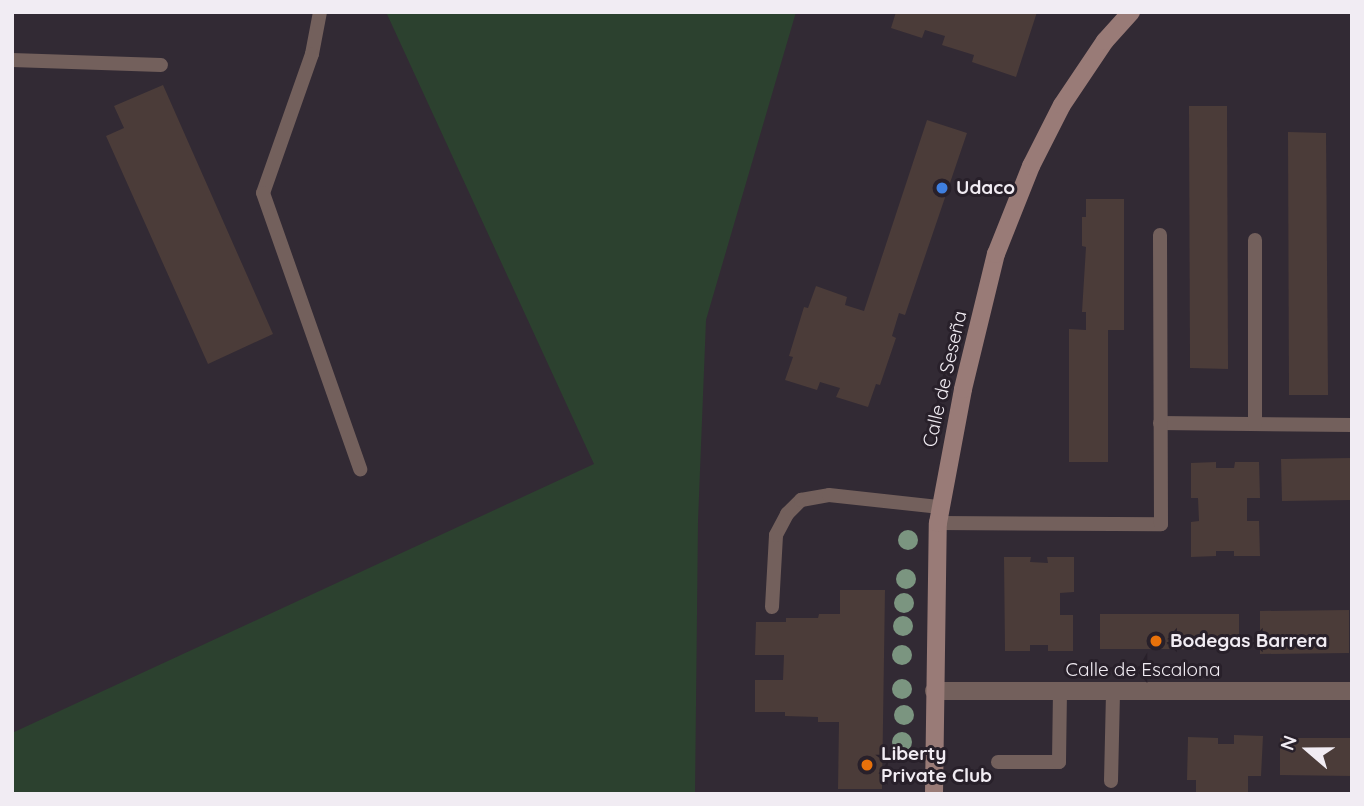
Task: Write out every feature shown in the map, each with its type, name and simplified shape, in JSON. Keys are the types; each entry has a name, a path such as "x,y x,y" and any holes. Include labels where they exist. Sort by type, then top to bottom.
{"street":[{"name":"Calle de Seseña","path":"934,794 939,515 963,389 1006,226 1062,105 1105,41 1131,12"},
{"name":"Calle de Escalona","path":"934,691 1352,691"}],"lane":[{"path":"320,12 312,54 263,193 360,470"},
{"path":"12,60 160,65"},
{"path":"772,607 776,535 787,514 801,500 829,495 939,515 1161,524 1160,235"},
{"path":"1255,240 1255,424"},
{"path":"1160,423 1352,425"},
{"path":"998,762 1059,762 1059,691"},
{"path":"1111,781 1113,691"}],"green space":[{"path":"386,12 796,12 706,320 698,521 695,794 12,794 12,733 594,464"}],"building":[{"path":"896,12 1037,12 1016,77 972,62 974,55 942,45 945,36 925,30 922,38 891,28"},
{"path":"163,85 273,334 208,364 106,136 124,128 114,106"},
{"path":"1189,106 1227,106 1228,369 1190,368"},
{"path":"927,120 967,133 905,315 899,313 892,336 896,338 880,385 876,384 868,407 836,397 840,388 820,382 817,390 785,380 793,357 789,356 804,307 808,308 816,286 847,297 845,305 864,311"},
{"path":"1288,132 1326,133 1328,395 1289,395"},
{"path":"1086,199 1124,199 1124,330 1108,330 1108,462 1069,462 1069,329 1086,330 1086,312 1082,312 1086,247 1082,246 1082,217 1086,217"},
{"path":"1352,458 1352,500 1282,501 1281,459"},
{"path":"1216,462 1216,468 1234,468 1235,462 1259,462 1260,498 1247,498 1247,521 1259,521 1260,556 1234,556 1234,551 1216,551 1216,556 1191,557 1191,522 1199,521 1198,498 1191,498 1191,463"},
{"path":"1004,557 1031,557 1030,562 1048,563 1047,557 1074,557 1074,592 1060,593 1060,615 1073,615 1073,651 1048,651 1048,645 1030,645 1030,651 1005,651"},
{"path":"840,590 885,590 882,789 838,789 839,722 818,722 818,717 785,716 785,712 755,712 755,680 783,680 784,655 755,655 756,622 786,622 786,618 818,618 819,614 840,614"},
{"path":"1349,610 1349,653 1260,654 1260,611"},
{"path":"1100,614 1239,614 1239,649 1100,649"},
{"path":"1234,735 1263,736 1261,776 1248,776 1248,794 1196,794 1196,780 1187,780 1188,737 1218,738 1218,744 1234,744"},
{"path":"1280,738 1352,738 1352,776 1280,775"}],"place":[{"name":"Udaco","path":"942,188"},
{"name":"Bodegas Barrera","path":"1156,641"},
{"name":"Liberty Private Club","path":"867,765"}]}
